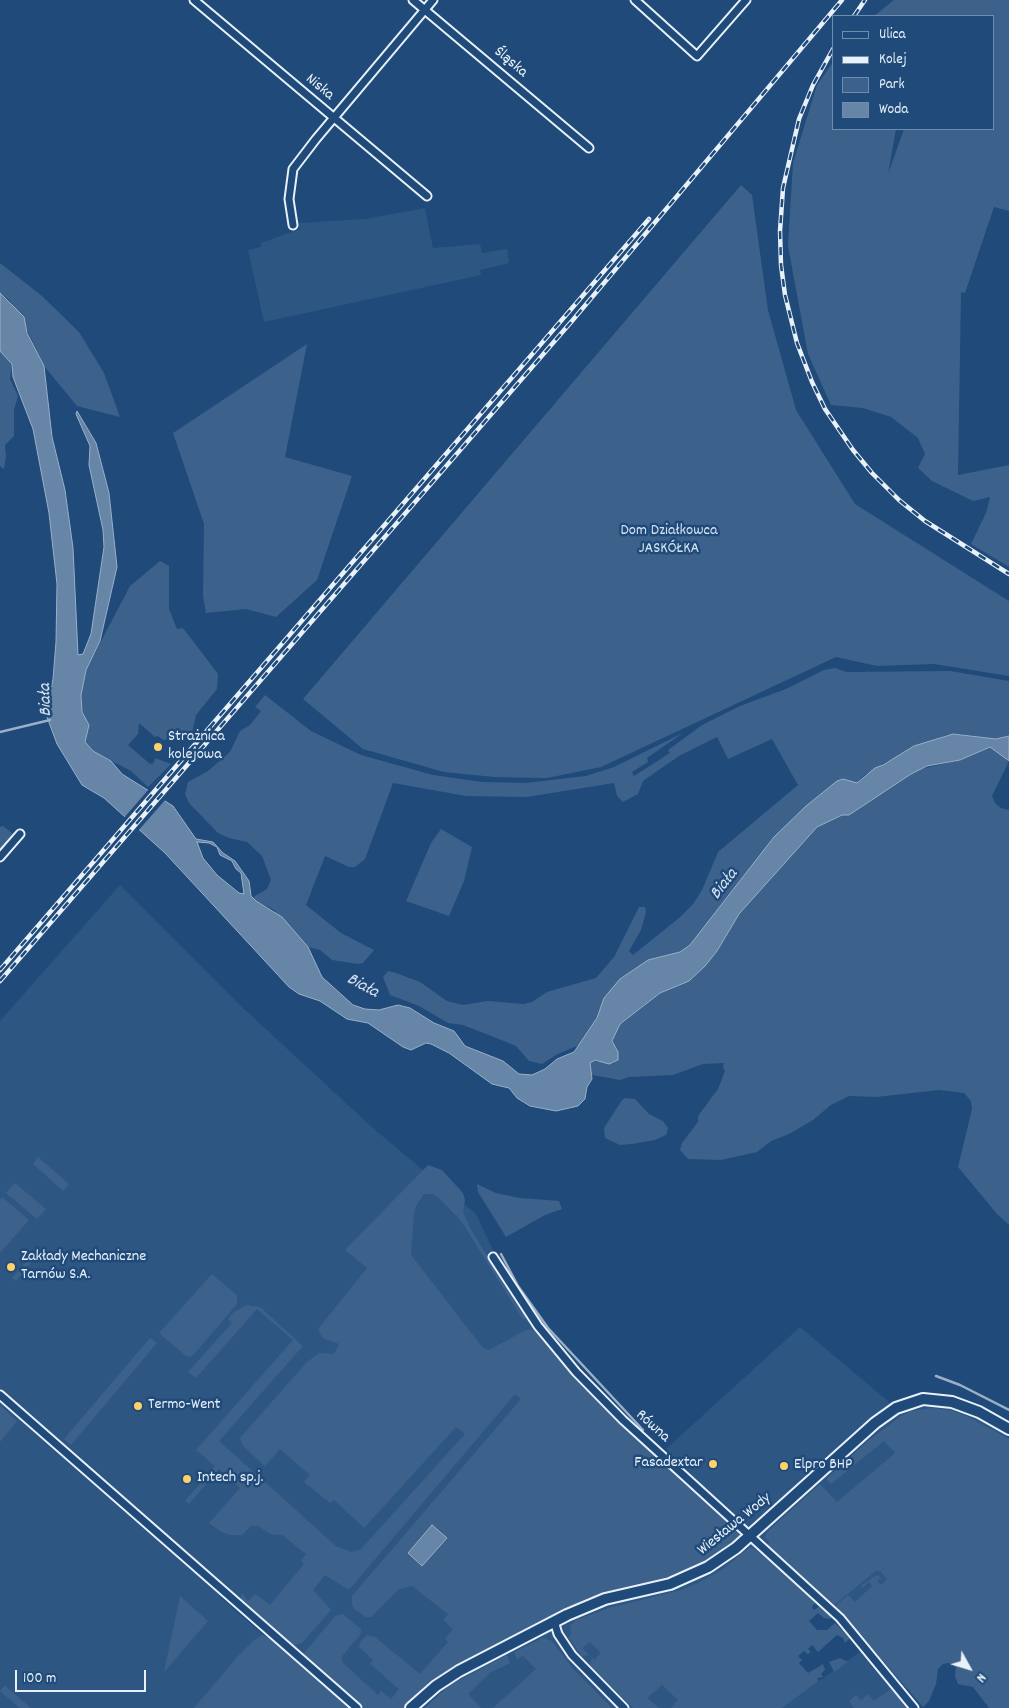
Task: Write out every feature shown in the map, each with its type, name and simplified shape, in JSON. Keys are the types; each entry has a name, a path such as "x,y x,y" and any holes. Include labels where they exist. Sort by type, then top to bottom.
{"street":[{"name":"Niska","path":"194,0 427,196"},
{"name":"Śląska","path":"414,0 589,148"},
{"path":"293,225 289,199 293,169 433,0"},
{"path":"635,0 697,56 746,0"},
{"path":"0,858 20,834"},
{"name":"Równa","path":"493,1257 538,1326 576,1372 624,1420 840,1618 914,1708"},
{"path":"0,1395 357,1708"},
{"name":"Wiesława Wody","path":"412,1708 436,1686 459,1671 554,1621 605,1599 682,1580 721,1559 751,1535 875,1424 896,1408 923,1400 952,1402 979,1412 1009,1429"},
{"path":"554,1621 558,1634 572,1655 624,1708"}],"shaded area":[{"path":"425,208 433,248 480,244 482,253 507,249 509,263 480,270 481,275 264,322 248,250 261,247 261,243 300,229 298,223 365,219"},
{"name":"Zakłady Mechaniczne Tarnów S.A.","path":"120,885 242,1007 374,1129 476,1214 492,1248 493,1257 520,1299 592,1388 458,1622 447,1651 397,1708 364,1708 227,1589 220,1597 347,1708 0,1708 0,1021"},
{"path":"800,1327 896,1408 941,1406 977,1418 1009,1437 1009,1563 975,1511 840,1618 807,1600 702,1708 425,1708 459,1671 570,1613 670,1584 728,1554 750,1534 666,1449"},
{"path":"861,1651 894,1687 865,1708 782,1708"}],"green space":[{"path":"894,0 1009,0 1009,211 994,207 965,293 961,292 958,475 1009,465 1009,567 971,544 986,513 990,497 973,501 932,481 918,468 925,454 918,438 891,417 863,408 831,405 808,354 788,246 793,163 817,85 832,63 832,130 896,130 888,174 904,130 994,130 994,15 875,15"},
{"name":"Dom Działkowca JASKÓŁKA","path":"741,185 752,195 768,310 796,410 855,504 1009,601 1009,676 934,664 877,666 836,657 601,767 547,778 494,777 444,772 363,749 303,699"},
{"path":"0,263 42,296 79,332 104,373 120,417 77,406 44,366 23,321 9,300 0,293"},
{"path":"307,344 285,457 352,476 317,580 276,617 246,609 206,613 203,596 204,524 173,433"},
{"path":"0,351 12,364 10,379 18,396 14,410 14,436 5,445 4,469 0,466"},
{"path":"160,561 169,566 169,609 177,629 183,628 218,674 217,689 196,715 191,737 163,740 158,736 155,737 139,723 138,734 128,745 150,764 154,763 155,758 171,764 148,787 131,771 93,751 85,742 89,725 82,712 81,695 86,670 130,586"},
{"path":"835,668 846,672 950,671 1009,681 1009,736 996,739 959,734 946,735 888,761 863,776 857,783 845,780 837,781 806,806 774,837 690,945 680,952 648,960 621,979 604,998 597,1018 581,1044 556,1055 542,1064 529,1061 516,1046 463,1025 448,1023 419,1006 390,995 383,977 388,971 396,973 420,982 447,1001 463,1005 488,1001 523,1004 532,1002 547,992 596,978 614,957 639,907 645,907 646,912 641,930 629,951 633,955 679,918 693,904 702,890 718,852 798,785 772,739 728,759 717,737 679,756 643,781 638,794 623,802 617,796 614,783 527,797 466,796 393,783 365,859 355,867 349,867 325,856 306,905 341,933 374,950 363,963 358,964 332,960 320,950 308,947 274,910 256,901 253,898 267,889 271,880 262,856 247,842 229,838 218,833 189,803 185,794 188,782 208,771 230,752 240,731 250,725 261,711 255,707 265,695 311,731 361,755 433,775 482,782 525,783 586,776 614,767 683,733 647,758 648,762 632,772 634,776 670,753 668,750 702,725 740,706 786,689 824,670"},
{"path":"990,747 1006,758 1008,763 992,796 995,803 1001,808 1009,810 1009,1225 997,1214 958,1167 972,1109 971,1101 964,1093 939,1090 876,1097 849,1096 831,1105 813,1120 789,1134 771,1141 757,1152 721,1160 688,1159 680,1150 682,1143 698,1122 698,1116 718,1089 725,1071 723,1068 724,1063 703,1064 673,1075 629,1077 620,1080 592,1075 588,1066 593,1061 614,1063 618,1052 612,1041 620,1024 660,993 689,981 705,966 717,951 739,914 817,827 842,815 849,815 917,770 960,760"},
{"path":"3,826 13,834 0,852 0,827"},
{"path":"441,829 472,847 464,881 449,916 406,901 431,843"},
{"path":"625,1098 635,1099 649,1114 663,1121 668,1128 666,1135 655,1140 620,1145 605,1138 604,1128"},
{"path":"38,1157 69,1184 63,1191 33,1164"},
{"path":"428,1165 442,1170 463,1193 465,1200 463,1212 469,1226 519,1309 527,1316 525,1320 522,1318 462,1222 439,1198 432,1194 424,1194 416,1206 414,1214 411,1255 483,1348 489,1350 524,1331 531,1329 537,1332 741,1535 714,1558 686,1572 649,1585 604,1593 582,1601 461,1662 431,1683 405,1708 364,1708 309,1661 304,1653 335,1616 343,1614 361,1629 360,1635 342,1656 342,1662 378,1695 381,1691 391,1699 399,1689 370,1664 373,1660 359,1647 360,1642 367,1635 375,1637 420,1674 448,1642 445,1639 453,1629 443,1620 448,1614 412,1586 398,1590 371,1617 366,1617 354,1609 352,1596 521,1399 515,1394 349,1590 325,1575 313,1590 331,1610 302,1643 293,1645 241,1600 242,1593 248,1601 255,1594 270,1605 304,1564 301,1561 306,1554 282,1535 270,1534 258,1526 251,1526 242,1535 229,1535 209,1523 240,1488 219,1469 189,1504 185,1501 215,1466 196,1450 293,1340 257,1309 196,1378 188,1372 232,1323 228,1319 234,1312 247,1305 260,1307 303,1346 219,1441 336,1546 351,1552 361,1549 465,1434 456,1427 364,1528 334,1500 330,1503 304,1482 310,1475 280,1449 265,1466 243,1446 240,1438 306,1363 319,1353 334,1354 339,1344 323,1338 318,1329 367,1268 345,1250"},
{"path":"15,1183 46,1209 37,1219 6,1193"},
{"path":"477,1184 496,1193 520,1198 559,1201 562,1209 545,1215 506,1237 478,1192"},
{"path":"2,1197 29,1220 0,1253 0,1200"},
{"path":"31,1256 34,1259 16,1281 12,1278"},
{"path":"212,1274 237,1295 237,1304 195,1353 191,1357 186,1356 159,1333"},
{"path":"150,1338 157,1343 71,1445 64,1439"},
{"path":"0,1405 17,1421 0,1442"},
{"path":"932,1408 951,1410 967,1416 1009,1439 1009,1708 989,1708 973,1687 958,1684 955,1676 956,1667 949,1663 943,1664 938,1669 936,1684 929,1701 923,1707 835,1606 848,1595 855,1602 872,1586 869,1582 862,1588 861,1586 873,1577 878,1575 881,1578 877,1581 881,1585 887,1579 880,1571 876,1571 834,1605 767,1545 770,1542 765,1537 767,1532 820,1484 837,1502 895,1453 884,1441 831,1484 826,1479 868,1441 901,1416 911,1411"},
{"path":"750,1547 760,1552 763,1550 817,1599 812,1607 814,1610 823,1604 834,1615 830,1619 824,1618 818,1613 809,1621 817,1630 827,1630 835,1623 850,1638 845,1643 843,1638 837,1635 818,1652 812,1645 808,1649 811,1652 808,1654 804,1651 798,1656 802,1660 799,1663 808,1673 823,1664 825,1670 821,1674 823,1677 817,1678 819,1681 782,1708 671,1708 678,1700 662,1685 647,1698 659,1708 633,1708 590,1665 592,1658 594,1660 601,1653 590,1642 582,1648 589,1655 582,1656 568,1637 571,1635 570,1626 576,1620 609,1608 681,1590 698,1583 723,1569"},
{"path":"180,1596 208,1621 164,1672"},
{"path":"262,1635 269,1637 351,1708 194,1708 238,1656"},
{"path":"543,1638 552,1641 574,1670 612,1708 493,1708 536,1669 523,1656 517,1659 514,1652"},
{"path":"507,1655 510,1663 491,1672 468,1694 481,1708 424,1708 450,1685"},
{"path":"840,1658 848,1662 834,1672 829,1662"},
{"path":"5,1685 31,1708 20,1708 0,1691"},
{"path":"894,1687 912,1708 854,1708 849,1701 856,1695 861,1700 868,1694 874,1701"}],"water":[{"path":"0,293 24,317 27,333 44,366 52,437 65,490 73,548 78,655 83,654 91,634 104,547 103,530 89,465 90,446 76,414 77,411 96,443 109,493 117,567 100,641 86,670 81,695 82,712 89,725 85,742 93,751 111,761 122,774 173,806 196,839 213,842 223,853 235,861 249,881 251,896 282,917 308,947 322,977 353,1005 365,1009 379,1010 398,1005 410,1008 434,1023 454,1031 465,1046 503,1061 519,1074 532,1075 545,1069 557,1059 574,1052 597,1018 604,998 620,979 648,960 680,952 690,945 774,837 806,806 837,781 843,779 857,783 875,768 914,746 953,734 996,739 1009,736 1009,761 990,747 960,760 927,766 911,774 849,815 842,815 817,827 739,914 717,951 705,966 689,981 660,993 620,1024 612,1041 618,1052 618,1060 609,1064 595,1060 590,1063 592,1079 587,1087 585,1099 578,1106 556,1111 530,1106 517,1098 509,1088 492,1084 449,1053 431,1044 426,1043 411,1050 403,1047 368,1023 347,1019 320,1001 299,994 289,987 165,853 104,798 82,785 57,744 44,709 49,700 53,679 56,642 57,584 49,513 33,429 13,377 12,364 0,351","holes":["197,842 209,843 217,847 220,855 232,861 236,869 241,873 244,894 239,893 217,875 203,858"]},
{"path":"432,1525 447,1538 422,1566 408,1553"}],"pier":[{"path":"149,789 167,798 137,832 123,819"}],"waterway":[{"name":"Biała","path":"0,732 50,720"},
{"path":"501,1254 518,1286 548,1328 643,1430"},
{"path":"936,1376 960,1385 1009,1410"}],"railway":[{"path":"0,981 572,321 842,0"},
{"path":"855,15 865,0"},
{"path":"832,51 813,85 799,119 783,188 780,231 781,265 785,295 797,343 825,409 853,450 872,473 899,500 925,521 1009,574"},
{"path":"0,970 649,219"}],"place":[{"name":"Strażnica kolejowa","path":"158,747"},
{"name":"Zakłady Mechaniczne Tarnów S.A.","path":"11,1267"},
{"name":"Termo-Went","path":"138,1406"},
{"name":"Fasadextar","path":"713,1464"},
{"name":"Elpro BHP","path":"784,1466"},
{"name":"Intech sp.j.","path":"187,1479"}]}
